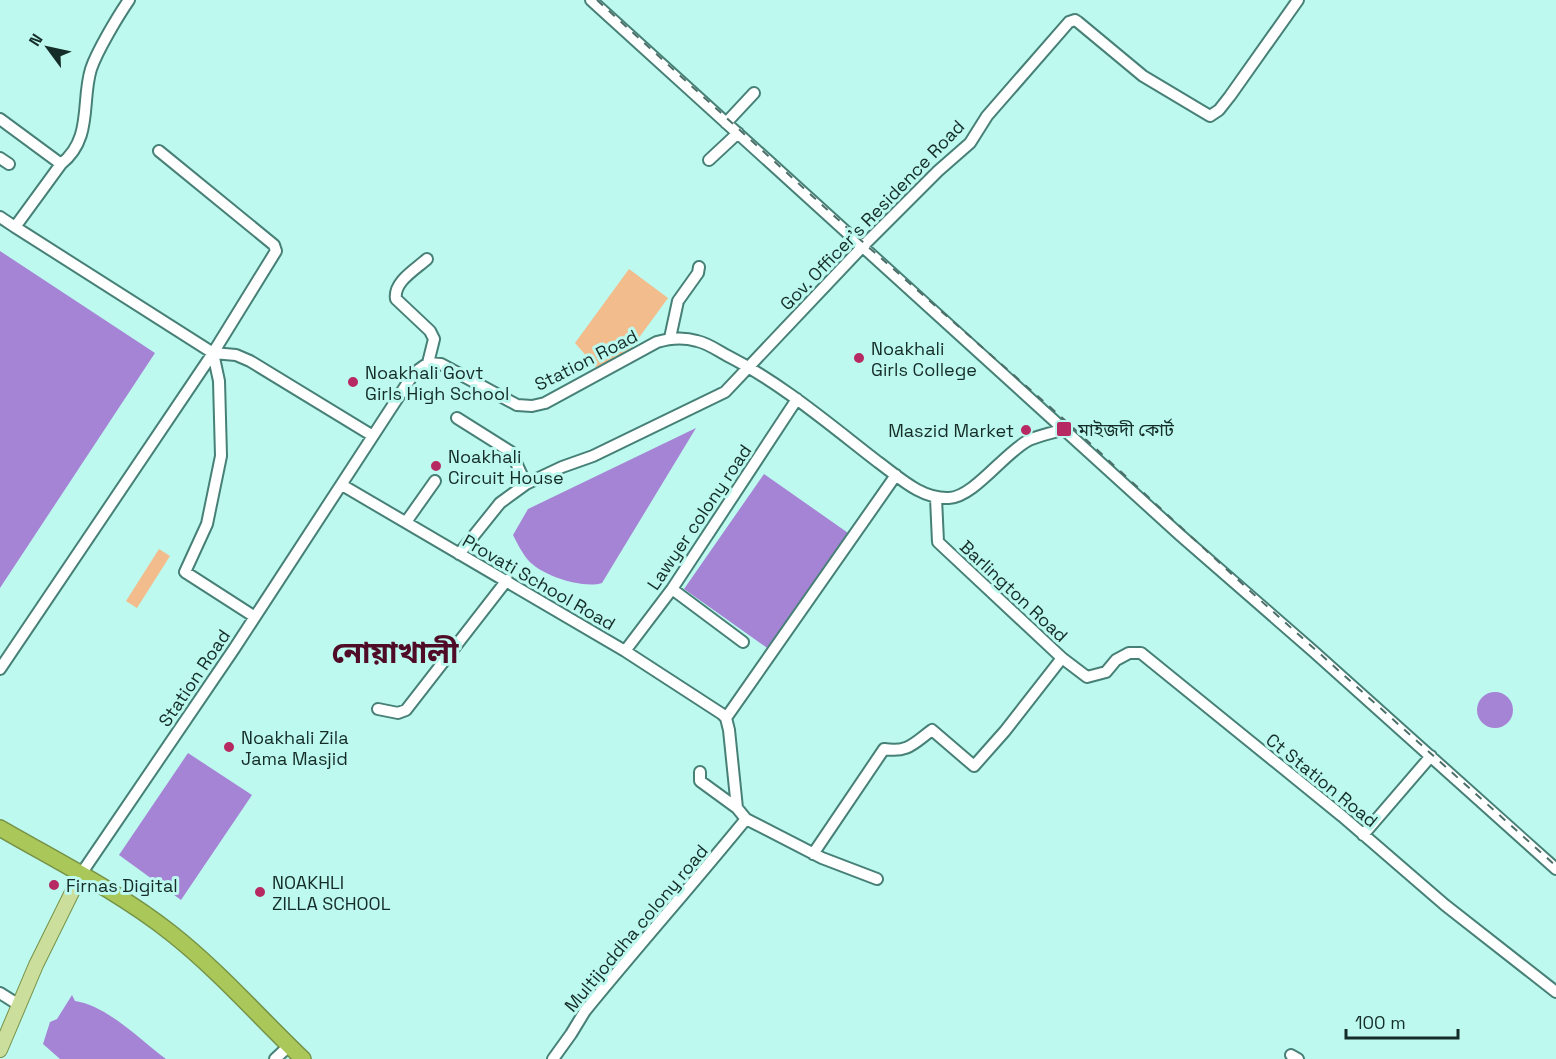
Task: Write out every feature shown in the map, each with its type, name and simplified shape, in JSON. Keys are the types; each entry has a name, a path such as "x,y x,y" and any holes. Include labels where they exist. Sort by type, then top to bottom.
{"highway":[{"path":"0,828 81,874 170,932 201,959 303,1059"}],"main road":[{"path":"0,1050 36,965 81,874"}],"street":[{"path":"15,226 74,148 84,127 91,69 129,0"},
{"path":"591,0 863,249 1556,869"},
{"name":"Gov. Officer's Residence Road","path":"459,554 500,503 526,484 562,467 593,456 725,392 938,171 970,143 987,116 1070,22 1075,20 1078,22 1143,76 1210,116 1219,110 1230,96 1298,0"},
{"path":"726,123 754,93"},
{"path":"0,119 62,164"},
{"path":"709,160 738,134"},
{"path":"0,669 213,352 276,248 159,151"},
{"path":"0,217 213,352 236,355 250,361 373,436"},
{"path":"427,259 400,284 395,293 396,299 430,331 434,339 428,363"},
{"path":"670,338 678,301 698,273 699,267"},
{"name":"Station Road","path":"81,874 255,617 414,373 428,363 441,364 517,405 532,406 545,402 657,342 670,338 699,341 749,366 797,399 896,475 928,496 936,498"},
{"path":"213,352 219,381 221,456 207,524 185,572 255,617"},
{"name":"Lawyer colony road","path":"625,651 672,589 797,399"},
{"path":"457,418 475,427 511,452 526,484"},
{"path":"936,498 953,498 964,495 1028,441 1064,429"},
{"path":"877,879 813,854 742,821 737,807 726,718 896,475"},
{"path":"406,522 435,481"},
{"name":"Provati School Road","path":"342,485 625,651 704,701 726,718"},
{"name":"Barlington Road","path":"813,854 884,749 896,751 906,749 932,730 974,766 1005,731 1062,658 938,542 936,498"},
{"path":"378,709 398,713 406,710 507,580"},
{"path":"672,589 743,642"},
{"name":"Ct Station Road","path":"1062,658 1087,677 1106,672 1116,660 1129,652 1142,653 1445,905 1556,992"},
{"path":"1363,835 1431,756"},
{"path":"700,772 700,781 737,807"},
{"name":"Multijoddha colony road","path":"553,1059 585,1011 692,882 719,853 742,821"},
{"path":"0,993 19,1005"},
{"path":"275,1059 289,1046"}],"shaded area":[{"path":"0,251 155,353 0,588"},
{"path":"629,269 668,298 627,354 596,367 575,343"},
{"path":"696,428 602,583 584,584 563,580 534,566 526,557 513,535 528,509"},
{"path":"764,474 851,535 770,650 684,589"},
{"path":"159,549 170,556 137,608 126,601"},
{"path":"1495,692 1508,697 1513,710 1508,723 1495,728 1482,723 1477,710 1482,697"},
{"path":"188,753 252,795 181,900 119,855"},
{"path":"72,995 75,1001 99,1010 123,1025 166,1059 60,1059 43,1044 50,1022 57,1019"}],"railway":[{"path":"597,0 1556,866"}],"place":[{"name":"Noakhali Girls College","path":"859,358"},
{"name":"Noakhali Govt Girls High School","path":"353,382"},
{"name":"মাইজদী কোর্ট","path":"1064,429"},
{"name":"Maszid Market","path":"1026,430"},
{"name":"Noakhali Circuit House","path":"436,466"},
{"name":"Noakhali Zila Jama Masjid","path":"229,747"},
{"name":"Firnas Digital","path":"54,885"},
{"name":"NOAKHLI ZILLA SCHOOL","path":"260,892"}],"district":[{"name":"নোয়াখালী","path":"395,652"}]}
